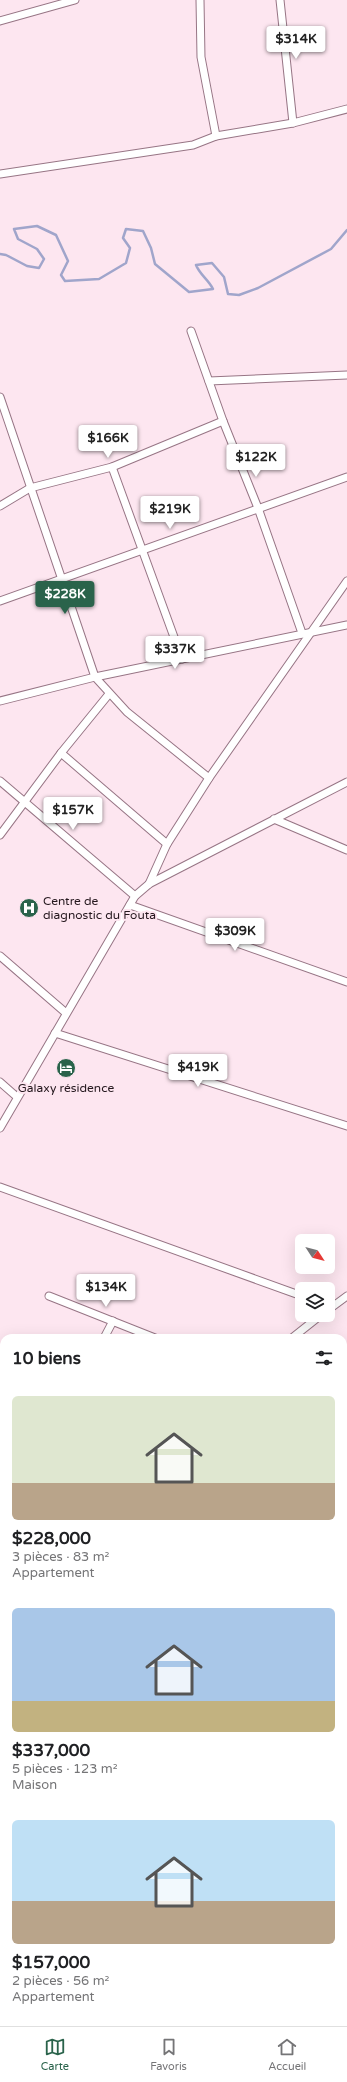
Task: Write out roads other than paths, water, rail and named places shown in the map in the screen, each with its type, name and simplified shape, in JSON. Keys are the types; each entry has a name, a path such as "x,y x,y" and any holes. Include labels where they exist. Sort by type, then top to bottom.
{"street":[{"path":"0,20 74,0"},
{"path":"200,0 201,57 216,136"},
{"path":"280,0 293,123"},
{"path":"0,174 193,145 216,136 293,123 347,109"},
{"path":"191,330 223,421 306,633"},
{"path":"209,381 347,375"},
{"path":"0,397 95,677 109,694 128,712 209,778"},
{"path":"0,506 30,488 112,468 223,421"},
{"path":"112,468 182,659"},
{"path":"0,601 347,477"},
{"path":"149,884 167,844 209,778 306,633 347,581"},
{"path":"0,701 95,677 347,625"},
{"path":"0,835 61,753 109,694"},
{"path":"61,753 167,844"},
{"path":"0,780 135,896"},
{"path":"0,1128 135,896 149,884 347,782"},
{"path":"274,819 347,850"},
{"path":"130,905 347,982"},
{"path":"0,956 66,1013"},
{"path":"55,1033 347,1126"},
{"path":"0,1082 17,1097"},
{"path":"0,1187 295,1293"},
{"path":"49,1296 145,1334"},
{"path":"335,1303 347,1296"},
{"path":"106,1334 113,1321"},
{"path":"297,1334 312,1322"}],"waterway":[{"path":"0,254 6,255 27,266 39,268 44,259 37,249 18,239 14,229 37,226 56,235 68,261 61,275 65,281 99,279 126,263 130,248 123,238 126,229 143,231 151,248 155,264 189,292 213,289 196,265 212,263 224,277 228,294 239,295 258,288 331,249 347,230"}],"place":[{"name":"Centre de diagnostic du Fouta","path":"29,908"},
{"name":"Galaxy résidence","path":"66,1068"}]}
